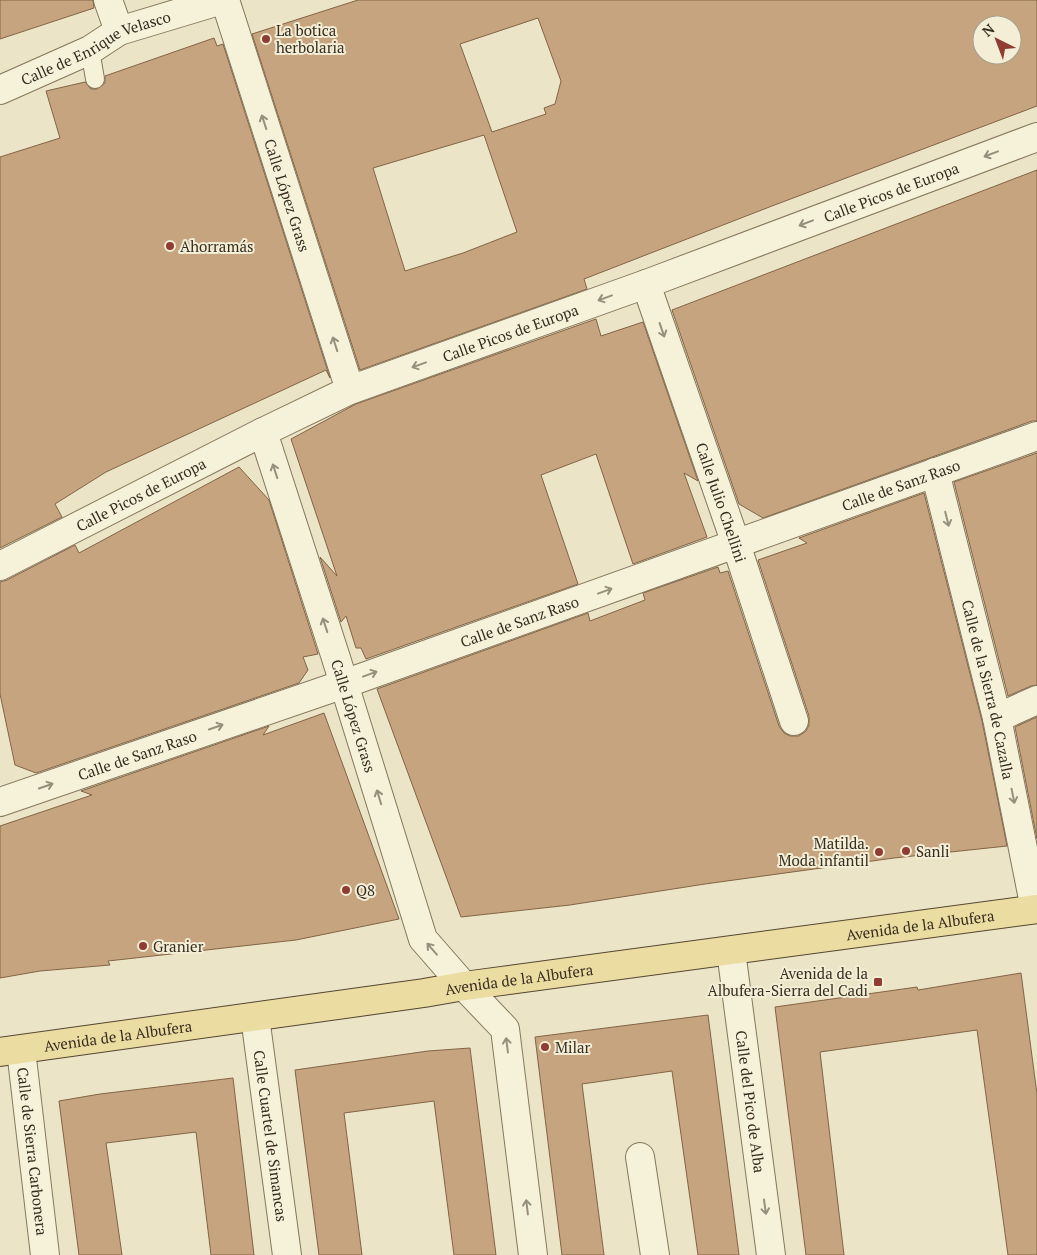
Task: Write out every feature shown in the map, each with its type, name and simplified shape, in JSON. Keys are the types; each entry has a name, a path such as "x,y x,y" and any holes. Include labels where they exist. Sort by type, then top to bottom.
{"main road":[{"name":"Avenida de la Albufera","path":"10,1051 464,986 1036,909"}],"street":[{"path":"108,0 119,31"},
{"name":"Calle de Enrique Velasco","path":"0,90 90,50 119,31 224,0"},
{"name":"Calle López Grass","path":"224,0 350,390"},
{"name":"Calle Picos de Europa","path":"0,566 263,432 350,390 646,284 1037,137"},
{"name":"Calle Julio Chellini","path":"646,284 736,544 794,721"},
{"name":"Calle López Grass","path":"263,432 423,938 464,986 505,1029 533,1255"},
{"name":"Calle de Sanz Raso","path":"0,802 344,684 1037,436"},
{"name":"Calle de la Sierra de Cazalla","path":"935,472 997,718 1036,909"},
{"path":"997,718 1037,700"},
{"name":"Calle del Pico de Alba","path":"731,951 771,1255"},
{"name":"Calle Cuartel de Simancas","path":"255,1017 286,1255"},
{"name":"Calle de Sierra Carbonera","path":"10,1051 45,1255"},
{"path":"640,1157 655,1255"}],"lane":[{"path":"90,50 95,79"}],"building":[{"path":"0,0 93,0 94,8 0,39"},
{"path":"358,0 1037,0 1037,106 584,279 587,289 360,370 252,34","holes":["538,18 561,81 555,104 544,108 546,114 492,132 460,44","484,135 517,232 463,253 405,271 373,168"]},
{"path":"214,38 217,46 223,44 330,378 326,370 106,472 55,504 62,517 0,548 0,157 60,138 46,91 85,82 91,89 97,89 105,83 105,76"},
{"path":"1037,170 1037,421 1032,421 763,518 739,504 672,310"},
{"path":"596,319 601,336 643,322 698,481 684,473 707,537 633,564 596,454 541,475 578,584 366,659 361,648 356,648 346,616 341,622 320,557 337,576 291,439 356,404"},
{"path":"1037,453 1037,685 1008,696 954,482"},
{"path":"239,467 269,500 318,654 303,657 308,670 299,683 36,773 15,765 0,694 0,582 75,545 79,553"},
{"path":"924,493 982,721 1007,846 894,858 570,905 461,917 377,689 588,613 590,621 645,600 643,593 718,567 720,573 728,571 779,726 784,733 790,736 799,736 806,731 809,725 809,716 758,560 807,543 799,538"},
{"path":"324,713 399,919 296,940 108,961 110,965 40,971 0,978 0,826 92,795 81,791 269,726 263,735"},
{"path":"1037,717 1037,839 1015,727"},
{"path":"1021,973 1037,1094 1037,1255 1008,1255 977,1030 820,1052 844,1255 806,1255 775,1007 917,987 918,990"},
{"path":"708,1015 739,1255 698,1255 672,1071 582,1084 604,1255 562,1255 535,1037"},
{"path":"470,1048 496,1255 454,1255 434,1101 344,1113 362,1255 319,1255 295,1070 428,1051"},
{"path":"233,1078 254,1255 211,1255 196,1132 106,1143 122,1255 79,1255 59,1101 100,1094"}],"place":[{"name":"La botica herbolaria","path":"266,39"},
{"name":"Ahorramás","path":"170,246"},
{"name":"Sanli","path":"906,851"},
{"name":"Matilda. Moda infantil","path":"879,852"},
{"name":"Q8","path":"346,890"},
{"name":"Granier","path":"143,946"},
{"name":"Avenida de la Albufera-Sierra del Cadi","path":"878,982"},
{"name":"Milar","path":"545,1047"}]}
